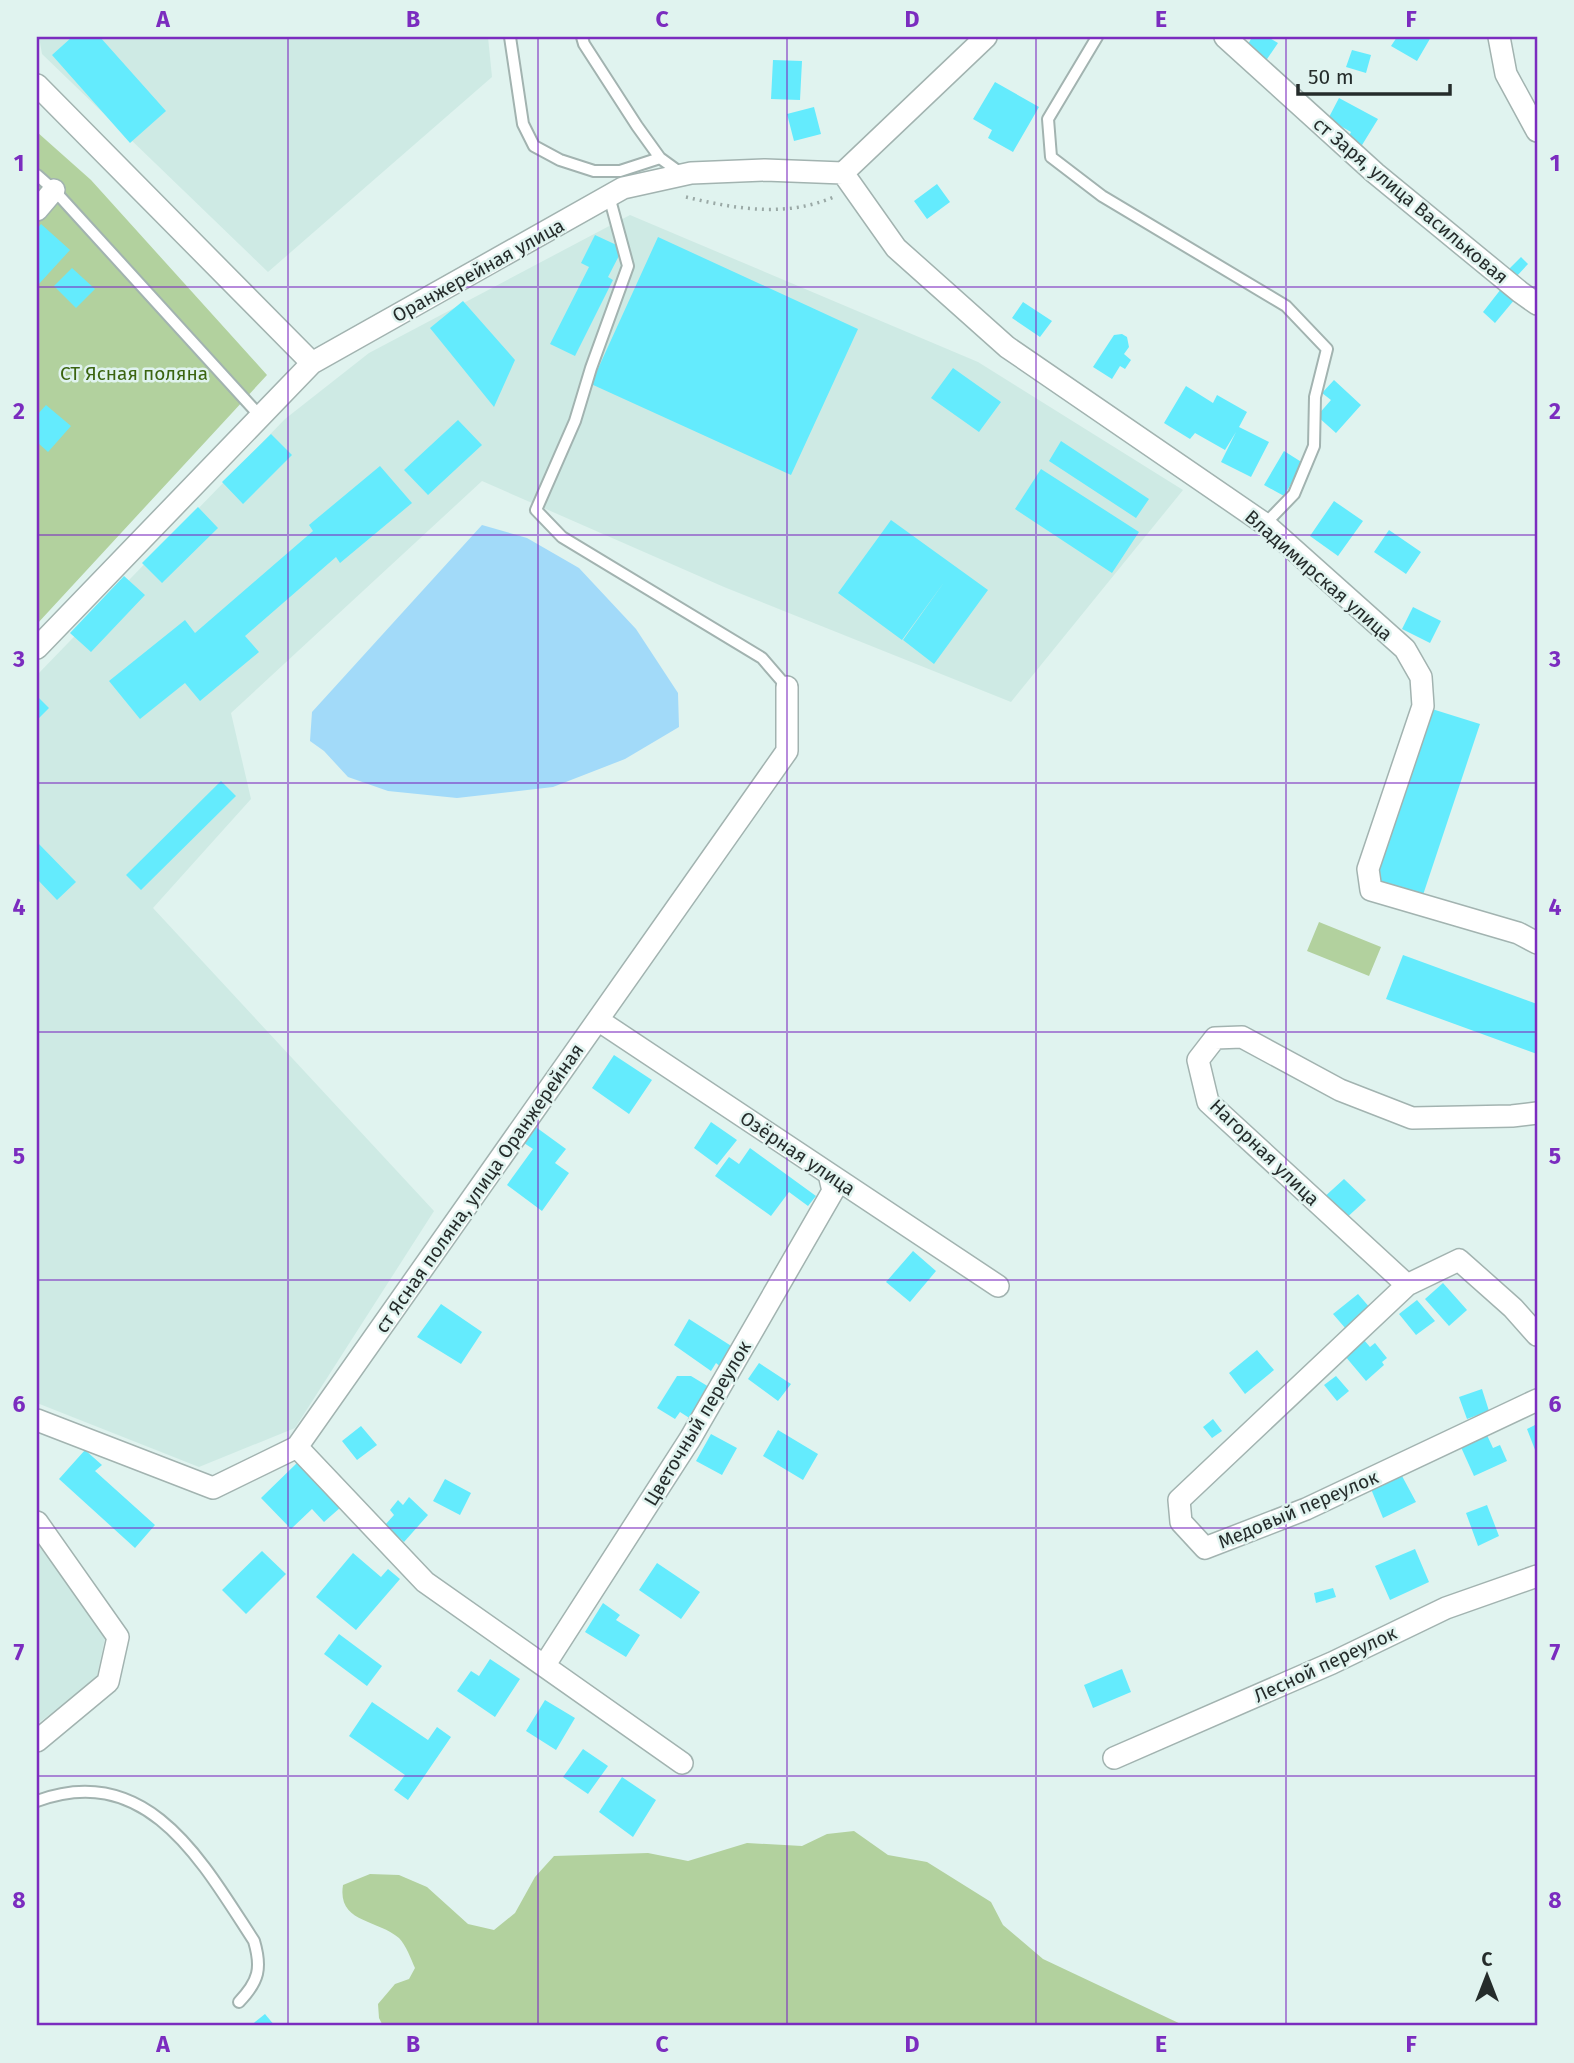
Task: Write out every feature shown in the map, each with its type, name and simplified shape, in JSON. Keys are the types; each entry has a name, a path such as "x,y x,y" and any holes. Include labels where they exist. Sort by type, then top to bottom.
{"street":[{"path":"848,180 986,37"},
{"name":"ст Заря, улица Васильковая","path":"1225,37 1375,173 1537,304"},
{"path":"1499,37 1506,74 1537,131"},
{"path":"37,85 312,363"},
{"name":"Оранжерейная улица","path":"37,648 312,363 623,188 679,184 765,170 848,180"},
{"name":"Владимирская улица","path":"848,180 896,248 1007,347 1265,524 1405,649 1421,677 1423,706 1368,869 1371,890 1518,933 1537,943"},
{"path":"37,210 54,190"},
{"name":"ст Ясная поляна, улица Оранжерейная","path":"37,1420 214,1488 297,1447 787,751 787,687"},
{"name":"Озёрная улица","path":"598,1020 998,1286"},
{"name":"Нагорная улица","path":"1408,1285 1208,1102 1198,1060 1214,1038 1242,1037 1340,1090 1412,1118 1537,1113"},
{"name":"Цветочный переулок","path":"544,1665 691,1439 832,1191 829,1174"},
{"path":"1408,1285 1459,1260 1513,1308 1537,1335"},
{"name":"Медовый переулок","path":"1408,1285 1178,1500 1181,1522 1205,1548 1306,1510 1537,1400"},
{"path":"297,1447 425,1582 682,1763"},
{"path":"37,1522 118,1637 108,1682 37,1741"},
{"name":"Лесной переулок","path":"1114,1758 1332,1663 1446,1608 1537,1576"}],"lane":[{"path":"510,37 523,124 534,146 560,160 594,171 620,172 660,158"},
{"path":"582,37 637,126 679,184"},
{"path":"1097,37 1048,119 1051,157 1102,196 1286,306 1327,349 1315,397 1314,446 1294,494 1265,524"},
{"path":"37,175 54,190 260,416"},
{"path":"609,196 628,266 575,421 536,510 562,537 761,658 787,687"},
{"path":"37,1801 75,1792 118,1797 142,1806 180,1835 254,1941 259,1958 258,1971 251,1989 239,2002"}],"path":[{"path":"679,184 713,204 763,211 828,199 848,180"}],"shaded area":[{"path":"39,37 488,37 492,77 268,272 42,54"},
{"path":"630,215 978,362 1183,490 1011,702 724,587 482,481 231,713 251,799 153,908 434,1211 295,1428 199,1467 37,1403 37,675 285,419 369,353"},
{"path":"37,1542 105,1638 96,1681 37,1724"}],"green space":[{"name":"СТ Ясная поляна","path":"37,132 91,180 267,375 37,624"},
{"path":"1319,922 1381,947 1369,976 1307,951"},
{"path":"854,1831 888,1855 927,1862 991,1902 1003,1925 1043,1959 1185,2026 474,2026 470,2023 463,2026 383,2026 379,2018 378,2004 395,1984 409,1979 415,1968 399,1938 360,1919 346,1907 343,1897 343,1885 370,1874 399,1875 427,1887 468,1924 494,1930 515,1913 535,1877 554,1856 648,1853 688,1861 747,1843 802,1846 827,1834"}],"water":[{"path":"482,525 527,538 579,568 636,629 678,693 679,727 625,759 553,787 457,798 388,791 348,777 324,751 310,741 312,712"}],"building":[{"path":"72,37 100,37 166,111 130,143 52,55"},
{"path":"1252,37 1268,37 1278,43 1265,62 1245,50"},
{"path":"1397,37 1431,37 1417,61 1391,46"},
{"path":"1352,50 1371,55 1366,73 1346,67"},
{"path":"773,60 802,61 800,100 771,99"},
{"path":"995,82 1039,107 1013,152 988,138 992,130 973,119"},
{"path":"1339,98 1378,119 1359,150 1346,142 1351,132 1328,119"},
{"path":"814,107 821,134 794,141 787,114"},
{"path":"937,184 950,202 927,219 914,201"},
{"path":"41,224 70,250 38,285 37,229"},
{"path":"595,235 623,248 608,277 613,280 575,356 550,344 589,267 581,263"},
{"path":"658,237 858,329 791,475 591,384"},
{"path":"1521,257 1528,264 1516,277 1508,270"},
{"path":"72,268 95,289 76,308 54,286"},
{"path":"1501,289 1515,299 1495,323 1483,312"},
{"path":"463,301 515,360 494,407 430,328"},
{"path":"1023,302 1052,321 1040,337 1012,318"},
{"path":"1122,334 1127,337 1129,347 1124,354 1131,360 1125,369 1120,366 1112,379 1093,367 1114,335"},
{"path":"953,368 1001,402 979,432 931,398"},
{"path":"1334,380 1361,405 1336,433 1317,416 1331,400 1322,393"},
{"path":"1186,386 1213,403 1217,395 1247,412 1239,427 1269,442 1251,477 1221,462 1236,432 1225,450 1195,433 1190,439 1164,423"},
{"path":"46,405 71,426 48,452 37,442 37,415"},
{"path":"458,420 482,445 428,495 404,470"},
{"path":"271,434 292,455 243,504 222,482"},
{"path":"1061,441 1149,499 1136,518 1049,461"},
{"path":"1284,451 1303,463 1284,496 1264,485"},
{"path":"380,466 412,503 340,563 336,557 245,636 259,652 200,701 185,683 140,719 109,681 185,620 195,633 313,531 309,525"},
{"path":"1041,469 1139,532 1112,573 1015,509"},
{"path":"1334,501 1363,521 1338,556 1310,536"},
{"path":"198,507 218,528 162,583 142,563"},
{"path":"891,520 988,590 934,664 903,640 945,581 902,640 838,593"},
{"path":"1389,530 1421,552 1406,574 1374,552"},
{"path":"124,576 145,595 91,652 70,633"},
{"path":"1413,607 1441,621 1430,643 1402,629"},
{"path":"37,696 49,708 37,720"},
{"path":"1432,709 1480,724 1422,898 1375,883"},
{"path":"221,781 236,796 141,890 126,875"},
{"path":"37,842 76,882 57,900 37,879"},
{"path":"1403,955 1537,1004 1537,1054 1386,999"},
{"path":"614,1055 652,1080 629,1114 592,1088"},
{"path":"711,1122 737,1140 717,1165 694,1148"},
{"path":"533,1125 566,1149 555,1163 569,1173 542,1211 507,1185 533,1149 521,1141"},
{"path":"750,1148 816,1196 808,1206 789,1192 771,1216 715,1176 729,1157 739,1164"},
{"path":"1344,1179 1366,1200 1343,1221 1322,1199"},
{"path":"913,1251 936,1271 910,1302 886,1282"},
{"path":"1443,1283 1467,1310 1449,1326 1425,1299"},
{"path":"1358,1294 1371,1309 1346,1329 1333,1314"},
{"path":"1417,1300 1435,1321 1416,1335 1399,1314"},
{"path":"441,1304 482,1332 461,1364 417,1337"},
{"path":"689,1319 736,1349 723,1369 716,1363 711,1371 674,1345"},
{"path":"1364,1340 1370,1347 1375,1343 1387,1358 1382,1362 1384,1365 1366,1381 1345,1356"},
{"path":"1257,1350 1274,1370 1245,1394 1229,1373"},
{"path":"759,1363 791,1384 778,1401 748,1379"},
{"path":"677,1376 691,1376 714,1390 694,1421 680,1412 675,1419 657,1408"},
{"path":"1336,1376 1349,1391 1337,1401 1324,1385"},
{"path":"1482,1389 1489,1411 1467,1419 1459,1397"},
{"path":"1213,1419 1222,1431 1212,1438 1203,1427"},
{"path":"1537,1424 1537,1455 1527,1429"},
{"path":"361,1426 377,1445 357,1460 342,1441"},
{"path":"778,1430 818,1454 803,1480 763,1456"},
{"path":"1486,1433 1493,1448 1500,1445 1507,1461 1474,1476 1460,1445"},
{"path":"711,1434 737,1448 722,1475 696,1461"},
{"path":"85,1450 102,1465 95,1471 155,1525 135,1548 59,1479"},
{"path":"298,1462 341,1507 324,1522 312,1509 291,1529 261,1498"},
{"path":"1402,1476 1416,1502 1383,1518 1371,1489"},
{"path":"445,1479 471,1493 460,1515 433,1501"},
{"path":"409,1497 428,1515 404,1542 385,1525 394,1515 390,1510 398,1500 403,1505"},
{"path":"1487,1505 1499,1536 1478,1546 1466,1513"},
{"path":"1415,1549 1429,1582 1390,1600 1375,1566"},
{"path":"262,1551 286,1574 246,1614 222,1590"},
{"path":"353,1553 381,1577 388,1569 400,1579 356,1630 316,1597"},
{"path":"657,1563 700,1592 681,1619 639,1590"},
{"path":"1333,1588 1336,1597 1316,1603 1314,1593"},
{"path":"603,1603 620,1615 616,1620 640,1635 626,1657 585,1632"},
{"path":"339,1634 382,1666 367,1686 324,1654"},
{"path":"490,1659 520,1679 495,1717 457,1691 471,1671 479,1676"},
{"path":"1122,1669 1131,1692 1093,1708 1084,1685"},
{"path":"545,1700 575,1718 556,1750 526,1731"},
{"path":"372,1702 428,1740 437,1727 451,1737 408,1800 394,1790 405,1775 349,1736"},
{"path":"583,1749 608,1766 588,1794 563,1777"},
{"path":"622,1777 656,1800 633,1837 599,1812"},
{"path":"265,2014 275,2026 250,2026"}]}
